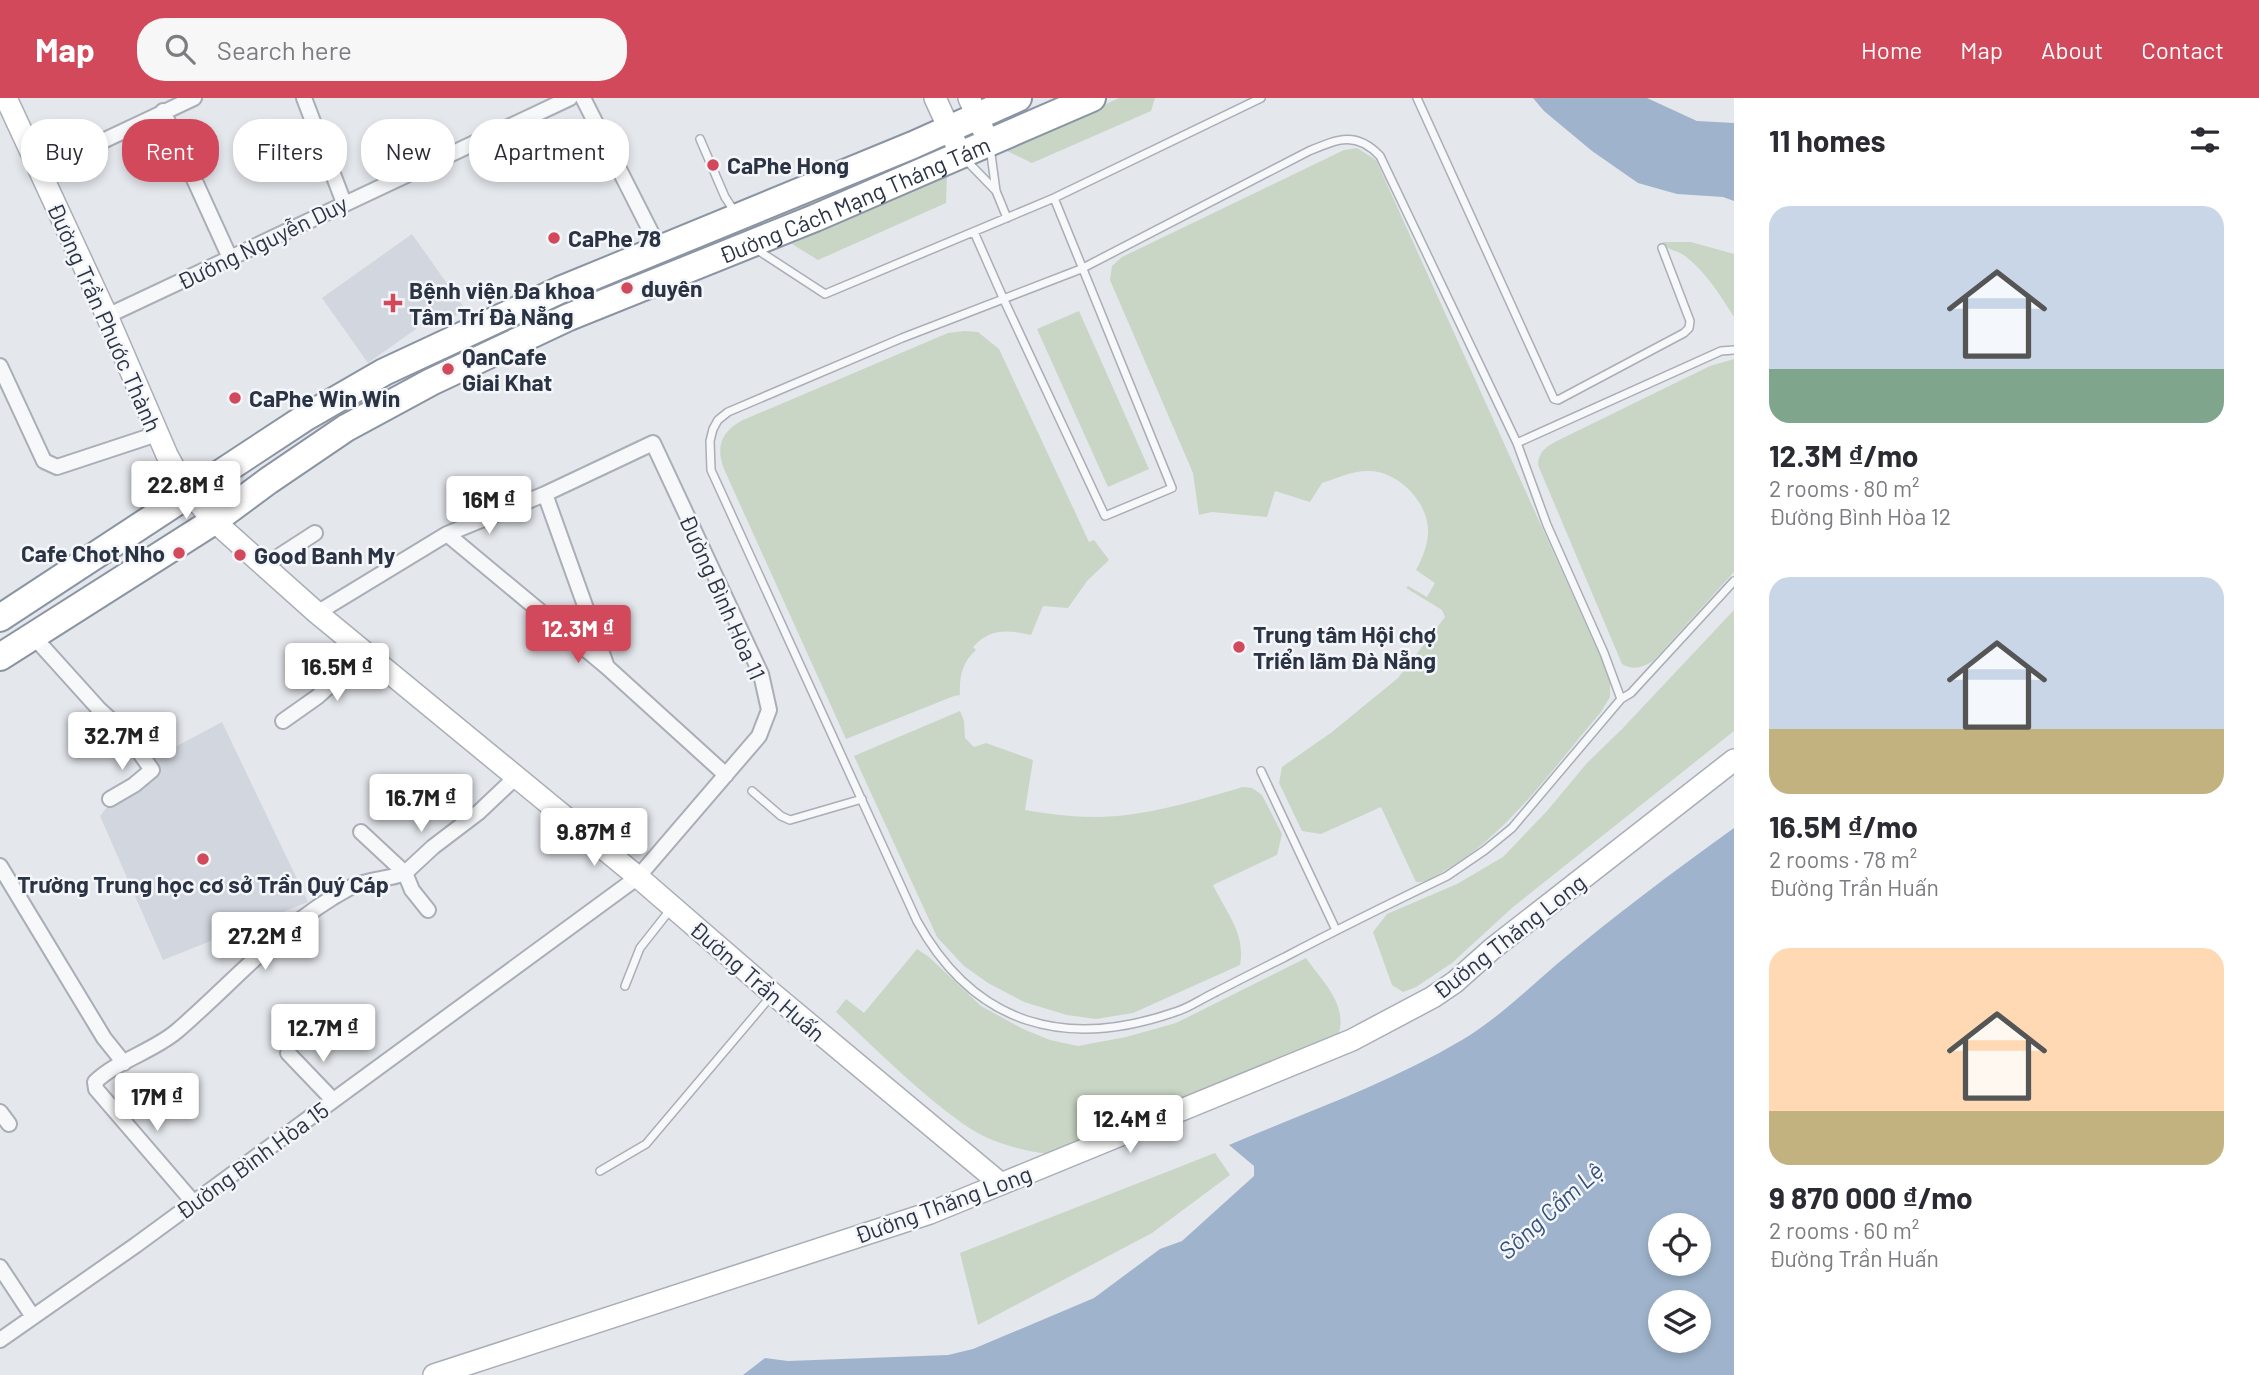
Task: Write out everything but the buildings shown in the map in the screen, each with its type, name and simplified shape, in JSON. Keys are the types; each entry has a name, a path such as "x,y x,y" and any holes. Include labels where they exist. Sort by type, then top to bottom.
{"highway":[{"name":"Đường Cách Mạng Tháng Tám","path":"0,618 306,417 384,372 560,290 949,129 973,107 1018,98"},
{"name":"Đường Cách Mạng Tháng Tám","path":"0,657 214,521 346,428 431,382 569,317 750,244 1092,98"}],"street":[{"name":"Đường Trần Phước Thành","path":"6,98 21,130"},
{"path":"108,138 194,98"},
{"path":"320,98 305,102 344,203"},
{"name":"Đường Nguyễn Duy","path":"107,316 570,98"},
{"path":"583,98 660,250"},
{"path":"935,98 961,155"},
{"path":"973,107 989,143"},
{"path":"163,111 230,258"},
{"name":"Đường Trần Phước Thành","path":"45,182 107,316 157,434 185,488 214,521"},
{"path":"0,366 44,461 49,466 57,467 157,434"},
{"name":"Đường Bình Hòa 11","path":"545,494 653,443 755,662 769,710 759,736 638,877"},
{"path":"317,613 447,534 545,494 607,667"},
{"name":"Đường Trần Huấn","path":"214,521 317,613 638,877 773,994 1001,1184"},
{"path":"264,566 315,533"},
{"path":"447,534 607,667 726,775"},
{"path":"33,636 98,708 127,735 152,770 134,785 110,799"},
{"path":"284,721 317,697 366,653"},
{"name":"Đường Thăng Long","path":"434,1375 930,1213 1352,1040 1433,997 1455,982 1492,949 1734,760"},
{"path":"194,1203 96,1089 95,1082 177,1031 265,948 326,903 362,883 393,878 405,873 516,777"},
{"path":"361,832 405,873 412,890 428,910"},
{"path":"0,866 104,1038 124,1063"},
{"name":"Đường Bình Hòa 15","path":"0,1340 194,1203 638,877"},
{"path":"288,1053 333,1100"},
{"path":"0,1267 33,1317"}],"lane":[{"path":"750,244 825,294 1054,198 1243,102 1261,98"},
{"path":"1417,98 1554,399 1558,400 1570,394 1689,328 1690,321 1662,248"},
{"path":"700,139 725,197 738,218"},
{"path":"1345,140 1359,140 1368,144 1380,156 1517,443 1547,525 1600,642 1622,701 1512,828 1447,876 1178,1011 1119,1027 1086,1030 1031,1023 975,993 956,977 941,959 917,921 711,470 710,441 718,420 743,404 902,338 1081,269 1309,151 1345,140"},
{"path":"989,143 996,191 1007,218"},
{"path":"961,155 996,191"},
{"path":"974,232 1105,516 1172,488 1054,198"},
{"path":"1517,443 1721,351 1734,350"},
{"path":"1621,699 1631,693 1734,581"},
{"path":"1261,771 1336,930"},
{"path":"752,791 781,816 790,820 862,799"},
{"path":"625,986 640,948 673,907"},
{"path":"600,1171 646,1144 773,994"}],"shaded area":[{"name":"Bệnh viện Đa khoa Tâm Trí Đà Nẵng","path":"412,234 465,309 437,328 430,319 368,363 322,298"},
{"name":"Trường Trung học cơ sở Trần Quý Cáp","path":"222,722 308,902 163,960 100,816 112,801 157,776 149,761"}],"green space":[{"path":"1119,98 1155,98 1151,111 1032,163 1007,151"},
{"path":"1357,148 1376,160 1610,678 1610,697 1601,712 1508,821 1465,858 1432,878 1420,882 1416,882 1381,807 1321,834 1302,831 1279,783 1282,767 1332,732 1398,678 1445,617 1442,610 1406,588 1408,586 1427,597 1435,583 1416,570 1424,553 1428,534 1424,512 1402,483 1381,473 1364,471 1322,483 1310,502 1275,491 1267,517 1212,512 1199,515 1193,473 1110,280 1112,266 1122,257 1344,150"},
{"path":"947,175 946,203 818,260 792,244"},
{"path":"1662,242 1691,242 1734,254 1734,317 1700,269"},
{"path":"1079,311 1149,469 1108,487 1037,329"},
{"path":"978,332 999,349 1089,542 1094,540 1109,560 1087,581 1068,608 1043,606 1031,635 1000,632 986,636 973,647 976,650 962,671 960,695 846,739 724,469 720,453 722,440 730,429 743,420 948,333"},
{"path":"1734,359 1734,572 1653,661 1638,667 1626,666 1622,664 1538,465 1540,455 1549,445 1563,438 1710,366"},
{"path":"1734,610 1734,731 1513,907 1452,963 1416,987 1403,992 1392,985 1373,932 1387,914 1457,884 1503,857 1547,811 1587,763"},
{"path":"960,711 964,721 965,738 974,747 986,743 1033,760 1025,810 1077,816 1113,816 1169,807 1243,787 1252,788 1262,795 1282,834 1277,855 1213,885 1238,933 1240,965 1133,1013 1096,1019 1067,1015 1024,1002 988,983 964,966 937,937 854,756"},
{"path":"917,949 981,1006 1023,1029 1050,1040 1078,1046 1126,1037 1176,1023 1306,958 1336,1002 1341,1022 1339,1033 1048,1154 1025,1150 992,1140 962,1123 913,1084 836,1012 846,999 864,1013"},
{"path":"1215,1153 1230,1175 1152,1233 978,1325 960,1253"}],"water":[{"path":"1533,98 1647,98 1697,121 1734,123 1734,201 1723,197 1677,194 1638,183 1592,151 1544,111"},
{"name":"Sông Cẩm Lệ","path":"1734,828 1734,1375 743,1375 765,1358 788,1361 948,1355 973,1349 1094,1298 1160,1249 1182,1241 1254,1176 1254,1166 1229,1145 1377,1083 1462,1040 1499,1014 1644,894"}],"place":[{"name":"CaPhe Hong","path":"713,165"},
{"name":"CaPhe 78","path":"554,238"},
{"name":"duyên","path":"627,288"},
{"name":"Bệnh viện Đa khoa Tâm Trí Đà Nẵng","path":"393,303"},
{"name":"QanCafe Giai Khat","path":"448,369"},
{"name":"CaPhe Win Win","path":"235,398"},
{"name":"Cafe Chot Nho","path":"179,553"},
{"name":"Good Banh My","path":"240,555"},
{"name":"Trung tâm Hội chợ Triển lãm Đà Nẵng","path":"1239,647"},
{"name":"Trường Trung học cơ sở Trần Quý Cáp","path":"203,859"}]}
